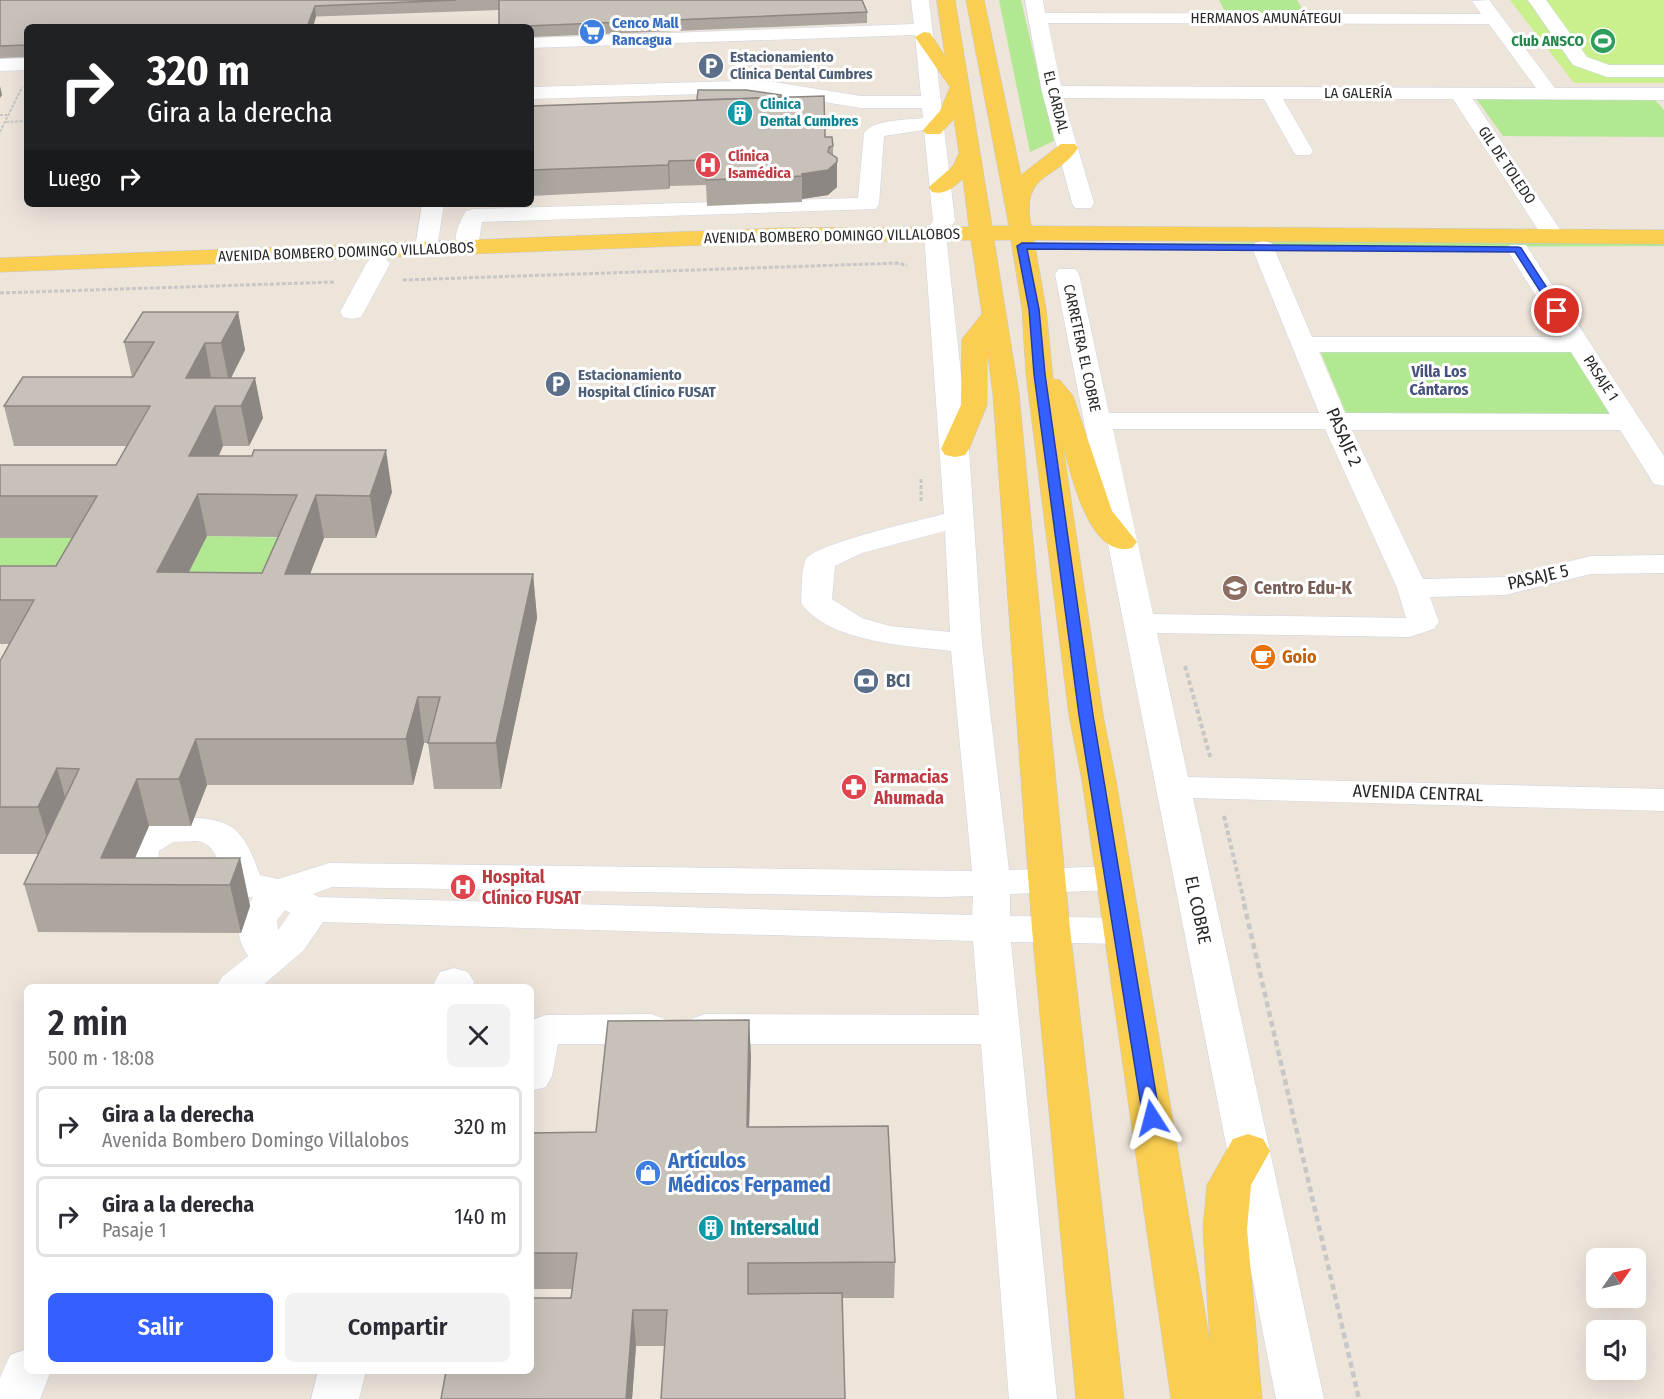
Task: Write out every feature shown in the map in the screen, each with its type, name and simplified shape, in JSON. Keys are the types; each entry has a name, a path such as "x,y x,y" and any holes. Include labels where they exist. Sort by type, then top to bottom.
{"main road":[{"path":"946,0 1005,394 1051,929 1100,1399"},
{"path":"975,0 1016,204 1034,309 1039,374 1086,715 1196,1399"},
{"path":"923,33 941,64 959,85"},
{"path":"932,118 948,112 959,85"},
{"path":"1016,204 1028,181 1068,148"},
{"path":"940,188 962,169 969,153"},
{"name":"AVENIDA BOMBERO DOMINGO VILLALOBOS","path":"0,278 426,248 466,254 764,249 982,240 1664,237"},
{"name":"AVENIDA BOMBERO DOMINGO VILLALOBOS","path":"1021,240 1263,248 1664,250"},
{"name":"AVENIDA BOMBERO DOMINGO VILLALOBOS","path":"0,265 188,264 374,273 466,254"},
{"path":"955,448 974,405 974,339 994,315"},
{"path":"1039,374 1060,396 1098,513 1122,542"},
{"path":"1238,1399 1225,1229 1229,1185 1248,1151"}],"street":[{"path":"920,0 944,221 936,241 955,448 966,643 992,883 991,929 1033,1399"},
{"path":"1215,0 1224,18"},
{"path":"1302,0 1313,18"},
{"path":"1480,0 1550,94"},
{"path":"1537,0 1580,61 1592,68 1607,71 1664,71"},
{"name":"HERMANOS AMUNÁTEGUI","path":"1036,9 1224,18 1494,19"},
{"name":"EL CARDAL","path":"1036,9 1052,92 1083,202"},
{"path":"534,43 923,33"},
{"path":"0,65 24,64"},
{"path":"0,79 24,78"},
{"path":"534,93 774,88 846,93 932,118"},
{"name":"LA GALERÍA","path":"1052,92 1664,94"},
{"path":"1270,92 1303,151"},
{"name":"GIL DE TOLEDO","path":"1459,93 1554,237"},
{"path":"466,254 468,229 474,216 870,203 873,133 932,118"},
{"path":"426,248 433,207"},
{"name":"PASAJE 2","path":"1139,623 1409,628 1420,624 1424,618 1335,420 1263,248"},
{"name":"PASAJE 1","path":"1518,250 1664,478"},
{"path":"352,312 374,273"},
{"name":"CARRETERA EL COBRE","path":"1067,274 1097,421"},
{"path":"1305,344 1580,345"},
{"path":"1097,421 1629,422"},
{"name":"EL COBRE","path":"1097,421 1300,1399"},
{"path":"958,519 837,551 820,561 816,603 851,625 889,635 966,643"},
{"name":"PASAJE 5","path":"1412,588 1505,586 1591,565 1664,564"},
{"name":"AVENIDA CENTRAL","path":"1173,787 1664,800"},
{"path":"262,888 329,875 850,884 992,883 1114,878"},
{"path":"473,915 484,879"},
{"path":"262,888 313,909 1122,931"},
{"path":"262,888 258,918 259,943 270,958"},
{"path":"240,984 290,941 313,909"},
{"path":"534,1062 539,1040 546,1030 1000,1030"},
{"path":"16,1399 25,1374"},
{"path":"334,1399 341,1374"}],"path":[{"path":"0,132 24,84"},
{"path":"0,115 9,115"},
{"path":"5,122 24,121"},
{"path":"0,293 374,273 899,263 908,266"},
{"path":"921,469 922,528"}],"green space":[{"path":"999,0 1021,0 1054,141 1030,152"},
{"path":"1219,0 1297,0 1307,17 1228,17"},
{"name":"Club ANSCO","path":"1510,0 1664,0 1664,83 1574,83"},
{"path":"1475,97 1653,98 1664,110 1664,137 1503,136"},
{"path":"1664,238 1664,246 1105,248 1113,244"},
{"path":"1318,346 1573,347 1620,419 1348,418"},
{"path":"207,536 305,538 271,617 167,615"},
{"path":"0,538 107,538 0,609"}],"building":[{"path":"0,0 456,0 315,6 308,24 24,24 24,45 0,46"},
{"path":"499,0 862,0 867,12 534,26 499,24"},
{"path":"698,90 746,90 782,97 697,100"},
{"path":"824,96 825,137 832,137 833,146 829,147 828,152 837,158 837,162 828,170 802,174 802,176 706,180 705,160 669,161 668,165 534,170 534,106"},
{"path":"143,312 238,312 221,343 205,343 186,378 255,378 241,406 215,406 189,456 252,456 254,450 386,450 370,496 316,495 285,574 533,574 496,743 428,743 440,697 418,697 406,739 196,739 179,779 137,779 101,858 240,858 230,885 24,884 79,769 57,768 38,807 0,807 0,661 34,600 0,600 0,566 56,566 97,496 0,496 0,465 116,465 150,406 4,406 23,377 133,377 154,342 124,342","holes":["198,494 297,495 262,573 157,572"]},
{"name":"Intersalud","path":"749,1020 747,1127 888,1126 895,1262 748,1263 748,1294 842,1293 845,1399 661,1399 667,1310 633,1310 626,1399 441,1399 445,1374 534,1374 534,1298 571,1298 577,1253 534,1253 534,1133 596,1132 608,1021"}],"place":[{"name":"Cenco Mall Rancagua","path":"592,32"},
{"name":"Club ANSCO","path":"1603,41"},
{"name":"Estacionamiento Clinica Dental Cumbres","path":"711,66"},
{"name":"Clinica Dental Cumbres","path":"740,113"},
{"name":"Clínica Isamédica","path":"708,165"},
{"name":"Estacionamiento Hospital Clínico FUSAT","path":"558,384"},
{"name":"Centro Edu-K","path":"1235,588"},
{"name":"Goio","path":"1263,657"},
{"name":"BCI","path":"866,681"},
{"name":"Farmacias Ahumada","path":"854,787"},
{"name":"Hospital Clínico FUSAT","path":"463,887"},
{"name":"Artículos Médicos Ferpamed","path":"648,1173"},
{"name":"Intersalud","path":"711,1228"}],"district":[{"name":"Villa Los Cántaros","path":"1439,380"}],"route":[{"path":"1152,1118 1099,780 1086,715 1059,505 1039,374 1034,309 1022,246 1518,250 1557,311"}]}
